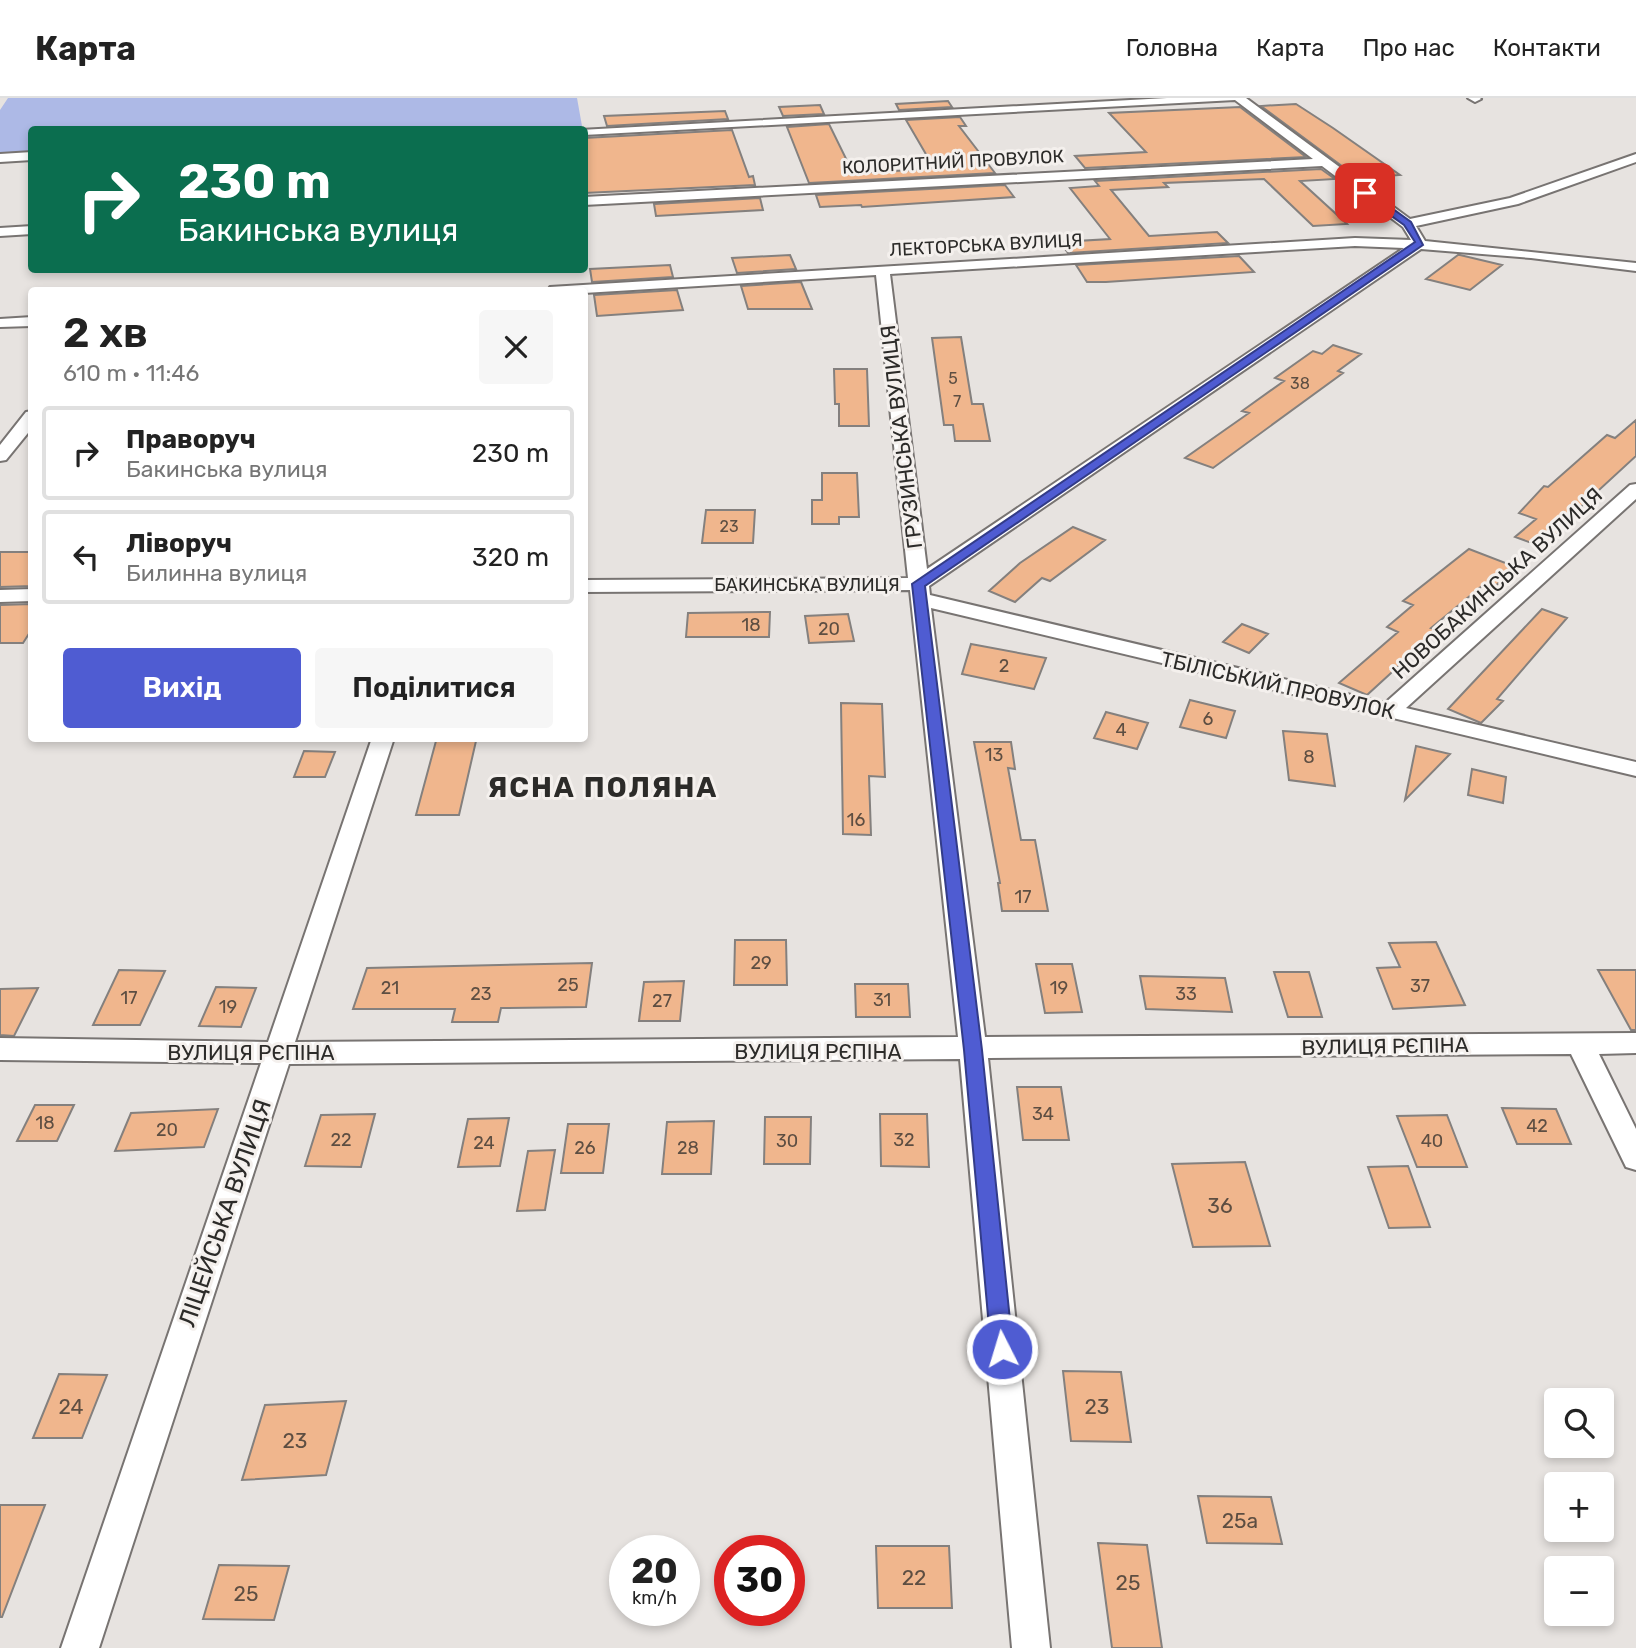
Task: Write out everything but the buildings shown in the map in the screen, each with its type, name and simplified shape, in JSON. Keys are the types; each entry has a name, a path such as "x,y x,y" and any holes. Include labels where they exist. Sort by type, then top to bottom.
{"street":[{"path":"588,132 1231,98"},
{"path":"1238,98 1408,224 1420,243"},
{"path":"0,158 28,156"},
{"path":"1408,224 1513,201 1636,158"},
{"name":"КОЛОРИТНИЙ ПРОВУЛОК","path":"588,201 1323,162"},
{"path":"0,232 28,230"},
{"name":"ЛЕКТОРСЬКА ВУЛИЦЯ","path":"588,288 1354,242 1420,243 1525,251 1636,267"},
{"name":"БАКИНСЬКА ВУЛИЦЯ","path":"588,586 919,592 1420,243"},
{"name":"ГРУЗИНСЬКА ВУЛИЦЯ","path":"881,270 973,1050 1031,1648"},
{"path":"0,323 28,321"},
{"path":"0,456 28,421"},
{"name":"НОВОБАКИНСЬКА ВУЛИЦЯ","path":"1389,711 1636,489"},
{"name":"ТБІЛІСЬКИЙ ПРОВУЛОК","path":"919,592 1389,711 1636,769"},
{"path":"0,596 28,595"},
{"name":"ЛІЦЕЙСЬКА ВУЛИЦЯ","path":"80,1648 382,742"},
{"name":"ВУЛИЦЯ РЄПІНА","path":"0,1049 279,1053 973,1050 1636,1043"},
{"path":"1580,1044 1636,1158"}],"shaded area":[{"path":"8,98 577,98 582,126 28,126 28,152 0,153 0,110"}],"district":[{"name":"ЯСНА ПОЛЯНА","path":"603,787"}],"route":[{"path":"1002,1349 973,1050 918,584 1420,243 1408,224 1365,193"}]}
